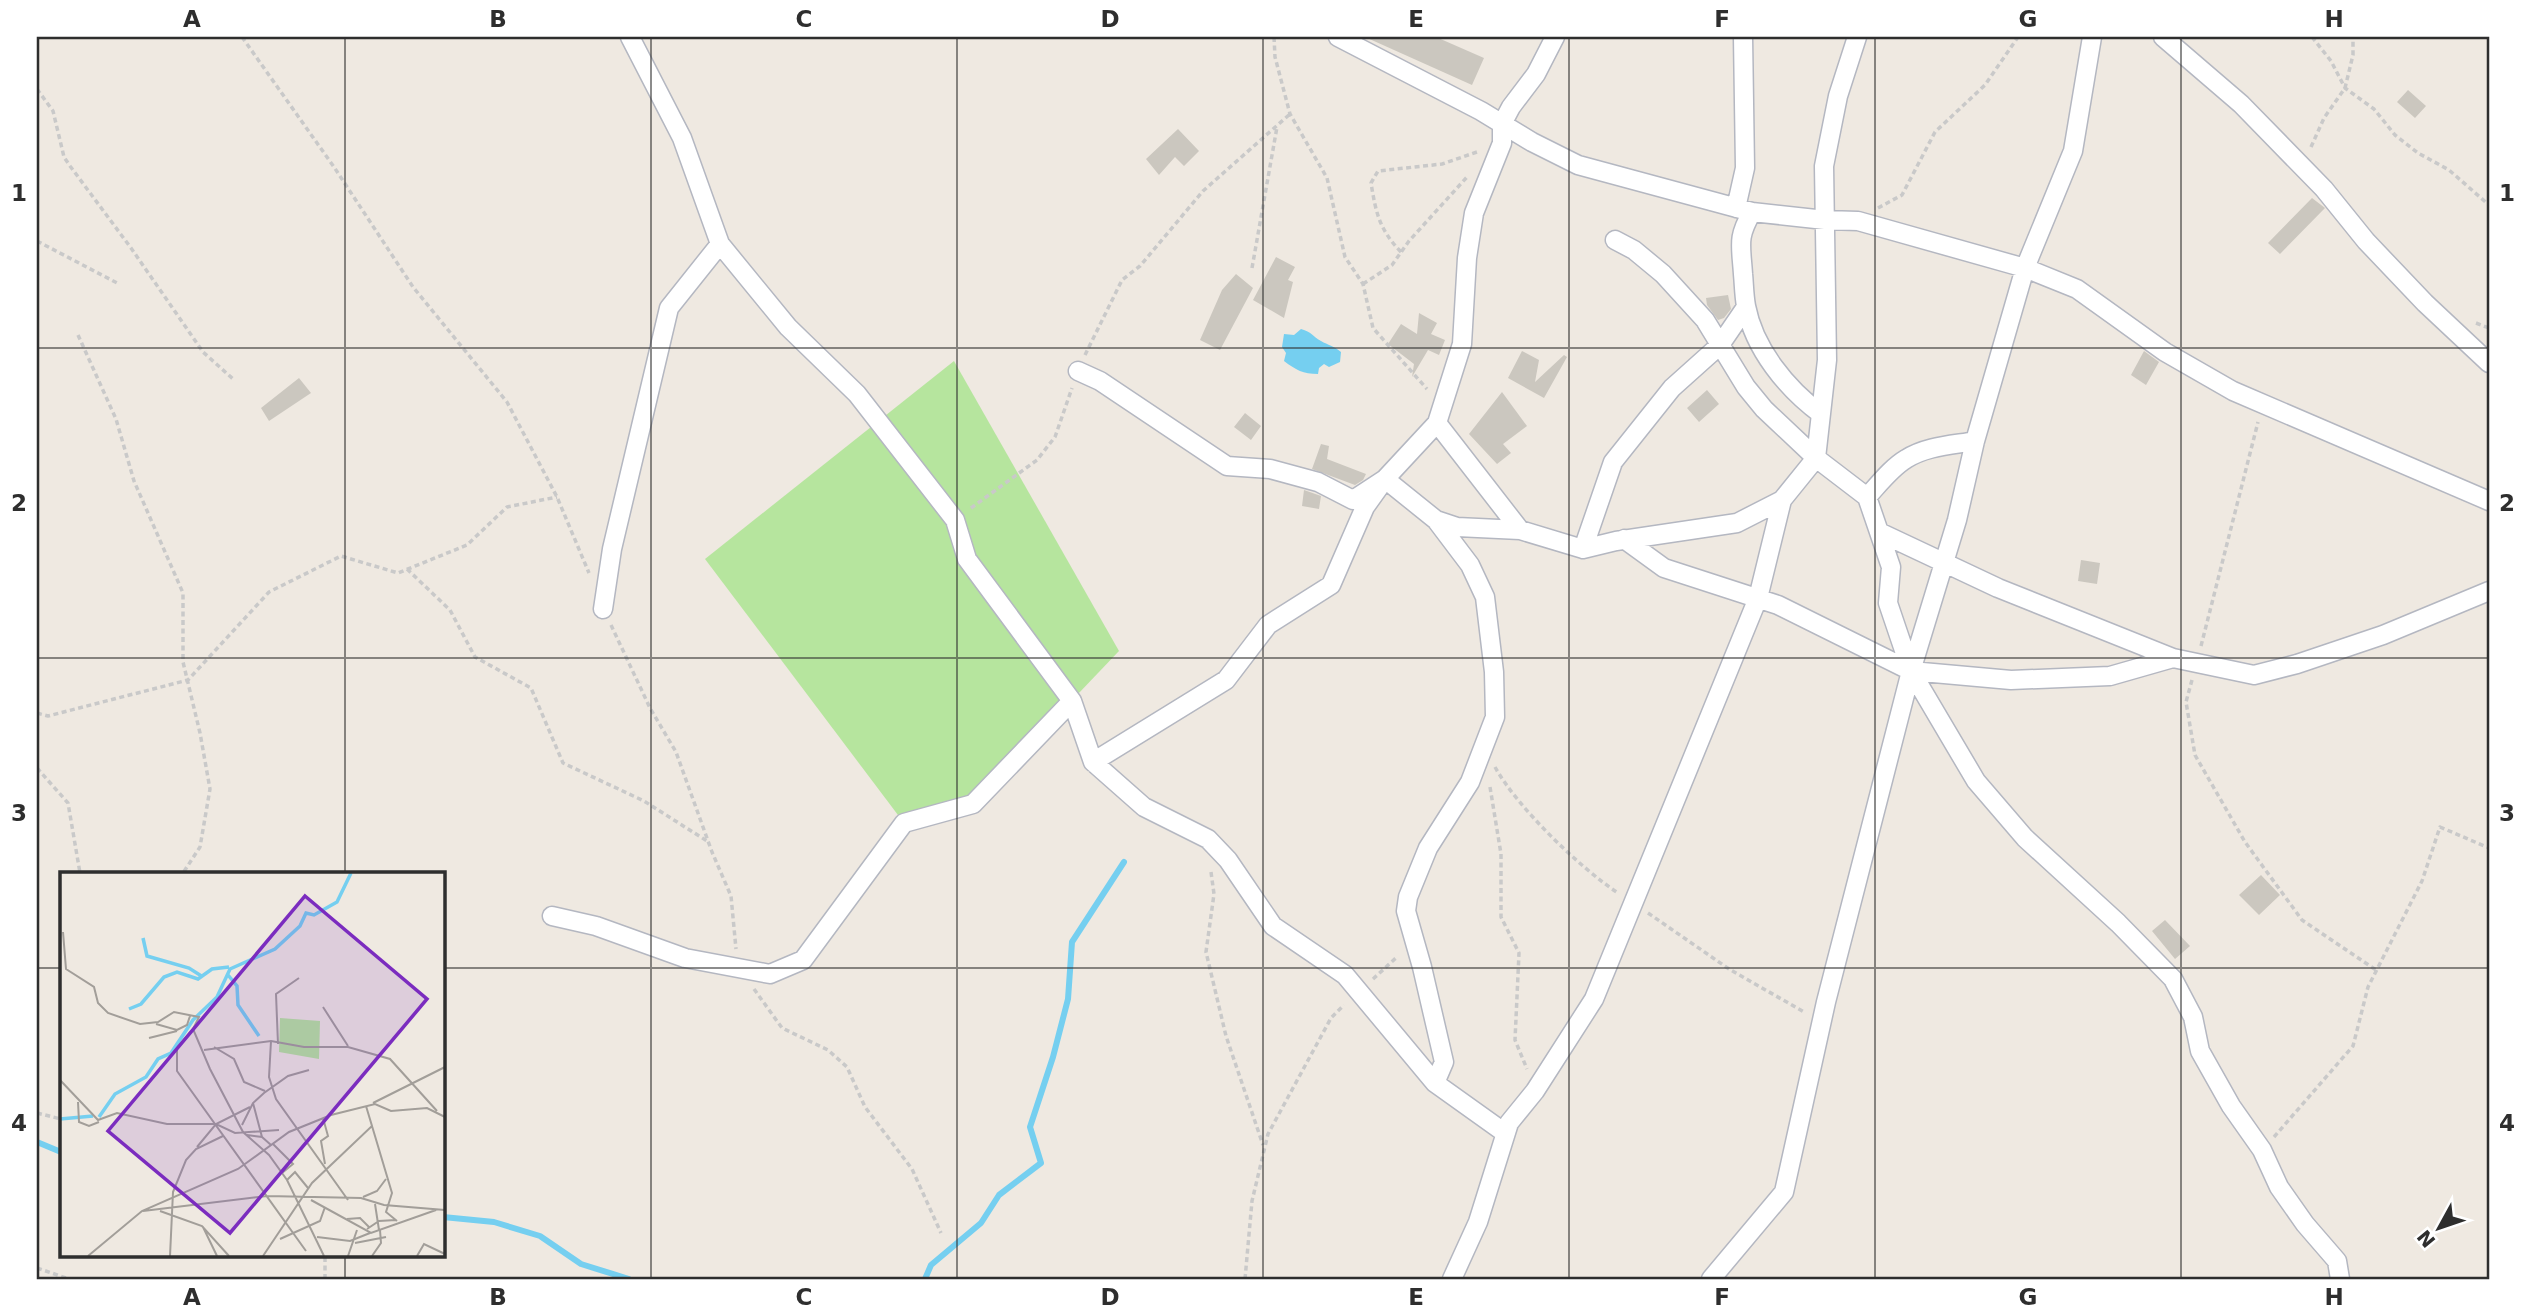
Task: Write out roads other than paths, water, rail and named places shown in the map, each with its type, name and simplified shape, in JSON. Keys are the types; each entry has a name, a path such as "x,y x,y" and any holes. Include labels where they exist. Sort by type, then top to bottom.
{"street":[{"path":"629,37 682,138 720,244 788,327 856,394 955,520 967,559 1072,701 1093,762 1144,807 1208,839 1228,860 1273,926 1345,975 1435,1083 1505,1133"},
{"path":"1338,37 1366,49 1410,76 1481,111 1532,142 1578,165 1744,210 1825,220 1858,221 2025,268 2077,289 2165,352 2234,391 2489,501"},
{"path":"1093,762 1226,680 1268,625 1331,585 1365,507 1385,479 1437,423 1462,344 1467,258 1474,213 1502,143 1502,124 1511,107 1536,74 1555,37"},
{"path":"1743,37 1745,168 1744,210 1740,233 1746,307 1754,331 1771,363 1803,401 1821,414"},
{"path":"1436,520 1457,527 1520,530 1583,549 1624,539 1737,523 1782,500 1816,458 1827,360 1824,166 1838,96 1857,37"},
{"path":"1711,1279 1784,1192 1826,1002 1911,671 1945,562 1975,441 2025,268 2073,151 2092,37"},
{"path":"2163,37 2232,96 2324,189 2366,241 2416,294 2489,363"},
{"path":"1615,240 1634,250 1663,274 1706,320 1746,387 1765,409 1816,458 1867,497 1891,567 1888,603 1911,671 1976,781 2025,838 2118,923 2173,979 2193,1017 2200,1051 2231,1106 2262,1150 2279,1187 2305,1224 2337,1261 2340,1279"},
{"path":"603,609 612,550 669,308 720,244"},
{"path":"1583,549 1613,462 1672,388 1720,345 1746,307"},
{"path":"1077,371 1100,381 1227,466 1270,469 1318,482 1353,500 1385,479"},
{"path":"1437,423 1520,530"},
{"path":"1867,497 1906,458 1925,450 1975,441"},
{"path":"1385,479 1436,520 1470,565 1485,597 1494,672 1495,717 1470,782 1428,848 1408,897 1406,911 1444,1062 1435,1083"},
{"path":"1452,1279 1478,1222 1508,1123 1535,1091 1594,999 1758,598 1782,500"},
{"path":"1879,532 1997,588 2173,658 2254,675 2383,635 2489,591"},
{"path":"1624,539 1664,568 1778,605 1911,671 2011,680 2110,676 2173,658"},
{"path":"552,916 596,926 685,958 770,974 803,960 904,823 973,804 1072,701"}],"water":[{"path":"1301,329 1341,352 1340,362 1329,367 1324,364 1319,368 1318,374 1300,371 1284,361 1284,334 1294,335"}],"waterway":[{"path":"925,1279 931,1265 981,1223 999,1195 1041,1163 1030,1127 1053,1057 1068,999 1072,942 1124,862"},
{"path":"37,1142 60,1152"},
{"path":"444,1217 494,1222 540,1236 581,1264 629,1279"}]}
